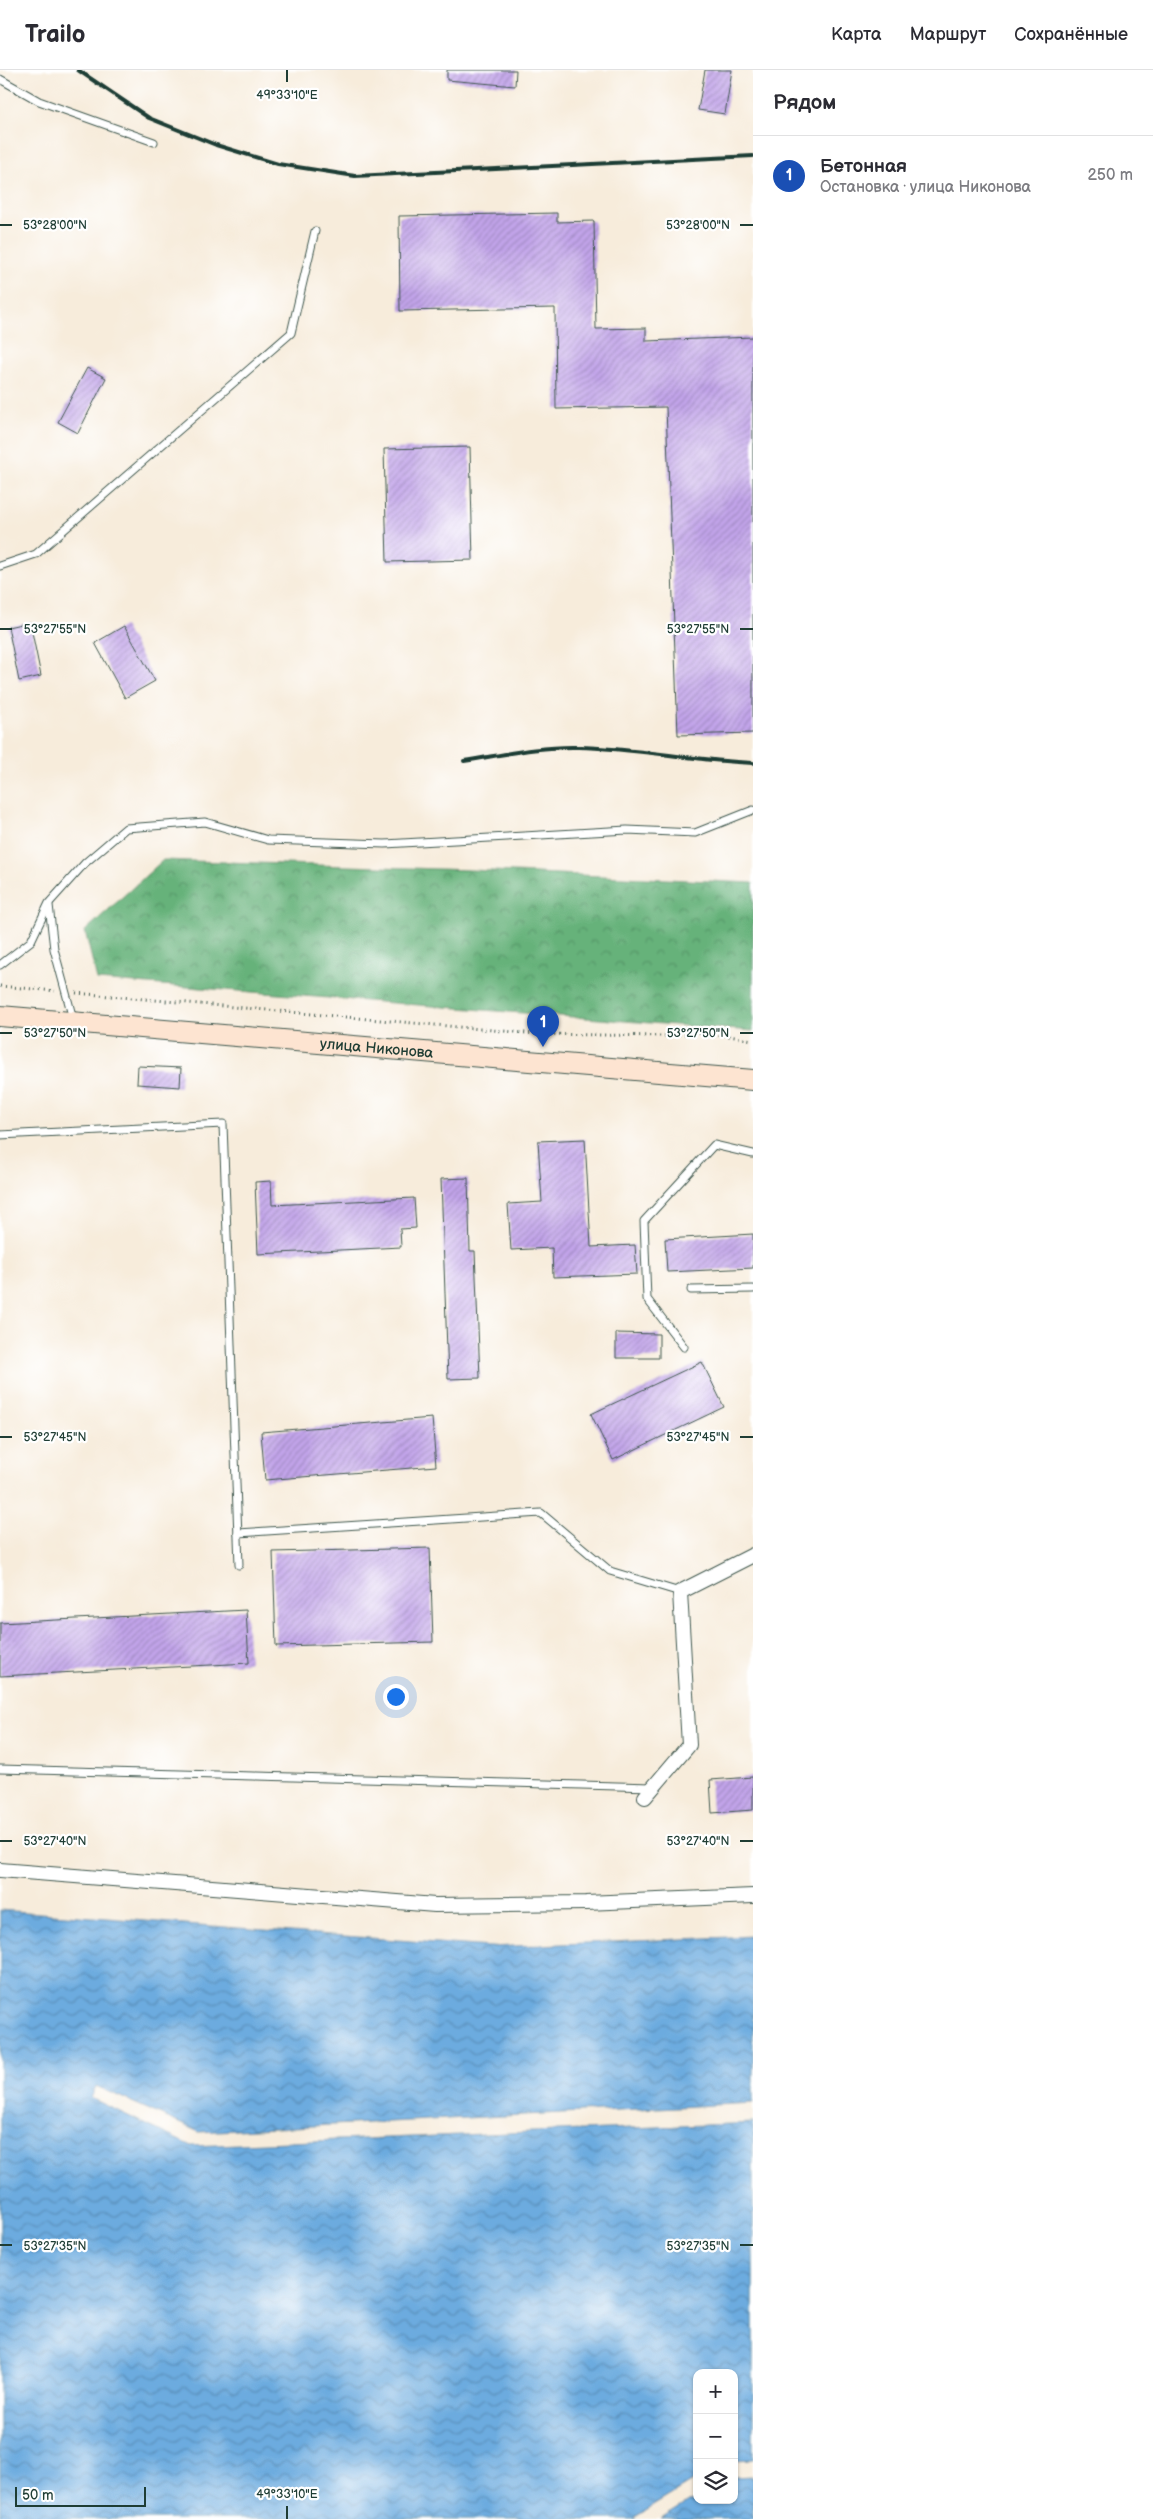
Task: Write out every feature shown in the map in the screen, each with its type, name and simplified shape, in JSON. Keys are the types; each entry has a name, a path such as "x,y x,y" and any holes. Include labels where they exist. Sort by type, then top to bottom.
{"main road":[{"name":"улица Никонова","path":"0,1016 753,1080"}],"street":[{"path":"649,1792 689,1744 680,1592 753,1555"},
{"path":"0,1870 435,1905 753,1896"}],"lane":[{"path":"0,79 39,101 154,142"},
{"path":"0,566 36,554 291,333 315,231"},
{"path":"0,966 31,940 49,903 86,864 126,828 205,822 268,840 385,844 626,830 696,833 753,810"},
{"path":"49,903 54,949 73,1022"},
{"path":"0,1135 223,1124 239,1565"},
{"path":"684,1347 647,1299 644,1221 714,1144 753,1154"},
{"path":"692,1290 753,1289"},
{"path":"238,1533 542,1513 610,1571 680,1592"},
{"path":"0,1769 649,1792"}],"path":[{"path":"0,986 537,1034 663,1036 704,1032 753,1040"}],"green space":[{"path":"163,860 471,870 753,883 753,1031 97,980 85,931"}],"water":[{"path":"0,1910 490,1947 753,1936 753,2103 199,2132 96,2086 91,2098 191,2146 753,2123 753,2459 738,2460 738,2369 693,2369 693,2481 635,2517 636,2519 0,2519"},
{"path":"753,2476 753,2519 661,2519 693,2499 693,2504 738,2504 738,2477"}],"building":[{"path":"447,70 516,70 515,86 447,80"},
{"path":"705,70 732,70 725,114 698,110"},
{"path":"557,213 557,222 594,221 596,329 646,328 646,341 753,337 753,733 678,735 666,407 556,409 555,308 400,311 399,216"},
{"path":"87,368 106,378 78,433 58,422"},
{"path":"470,447 473,560 387,562 384,449"},
{"path":"30,622 41,676 19,681 8,627"},
{"path":"124,626 155,681 125,698 95,643"},
{"path":"138,1066 181,1068 180,1087 137,1084"},
{"path":"585,1139 591,1247 635,1245 637,1274 553,1277 552,1248 511,1250 508,1204 542,1202 538,1141"},
{"path":"468,1178 470,1251 475,1251 480,1378 448,1379 441,1179"},
{"path":"271,1181 272,1205 414,1198 416,1228 400,1229 401,1247 258,1254 255,1182"},
{"path":"753,1234 753,1268 667,1272 665,1239"},
{"path":"616,1333 659,1334 659,1358 616,1358"},
{"path":"702,1362 724,1407 613,1460 591,1414"},
{"path":"432,1418 436,1466 265,1480 261,1432"},
{"path":"430,1548 433,1642 276,1646 273,1552"},
{"path":"246,1610 249,1663 0,1676 0,1623"},
{"path":"753,1777 753,1810 712,1813 710,1780"}],"railway":[{"path":"78,70 149,118 216,145 278,164 355,176 753,156"},
{"path":"464,761 535,749 578,747 753,763"}],"place":[{"name":"Бетонная","path":"543,1047"}]}
